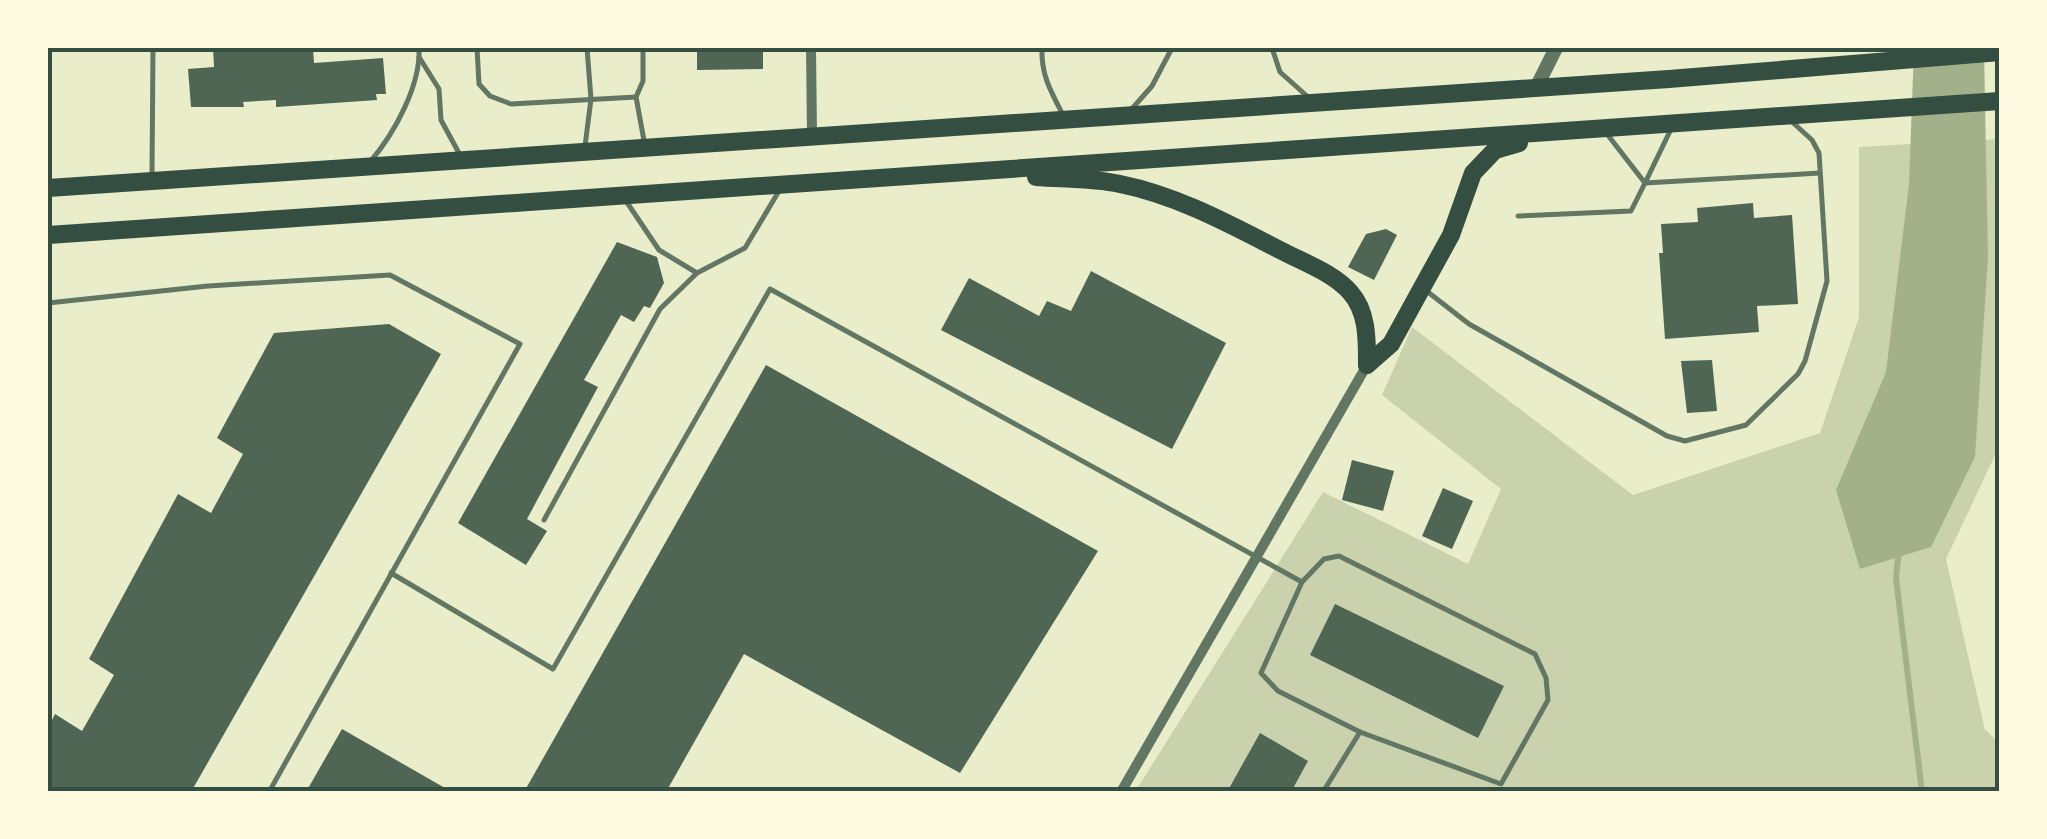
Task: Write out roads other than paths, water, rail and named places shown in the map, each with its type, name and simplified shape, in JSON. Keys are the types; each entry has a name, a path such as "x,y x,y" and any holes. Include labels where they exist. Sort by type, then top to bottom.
{"highway":[{"path":"48,188 1872,65 1996,53"},
{"path":"48,235 1997,101"},
{"path":"1367,365 1391,344 1451,235 1464,193 1483,160 1495,150 1552,134"},
{"path":"970,172 1116,183 1204,211 1329,276 1350,292 1367,330 1367,365"}],"street":[{"path":"811,48 812,136"},
{"path":"1536,88 1556,48"},
{"path":"1121,792 1367,365"}],"lane":[{"path":"152,182 153,48"},
{"path":"365,168 386,144 409,92 419,48"},
{"path":"476,48 479,84 490,96 511,104 636,97"},
{"path":"584,154 591,99 587,48"},
{"path":"643,48 643,81 636,97 645,149"},
{"path":"1042,48 1045,82 1066,120"},
{"path":"1126,114 1152,86 1172,48"},
{"path":"1272,48 1280,72 1314,103"},
{"path":"419,57 440,89 442,120 464,162"},
{"path":"1421,287 1470,324 1667,436 1685,441 1746,426 1798,374 1826,281 1819,153 1812,140 1785,115"},
{"path":"1518,216 1631,211 1673,123"},
{"path":"1602,128 1645,183"},
{"path":"1645,183 1820,172"},
{"path":"544,520 660,309 697,273 745,248 783,184"},
{"path":"621,195 659,250 697,273"},
{"path":"48,303 208,286 390,275 520,344 269,792"},
{"path":"392,573 553,670 770,289 1302,582"},
{"path":"1338,556 1535,654 1546,678 1548,700 1501,784 1360,732 1278,691 1261,673 1302,582 1324,559 1338,556"},
{"path":"1323,792 1360,732"}],"waterway":[{"path":"1899,550 1896,578 1922,792"}]}
